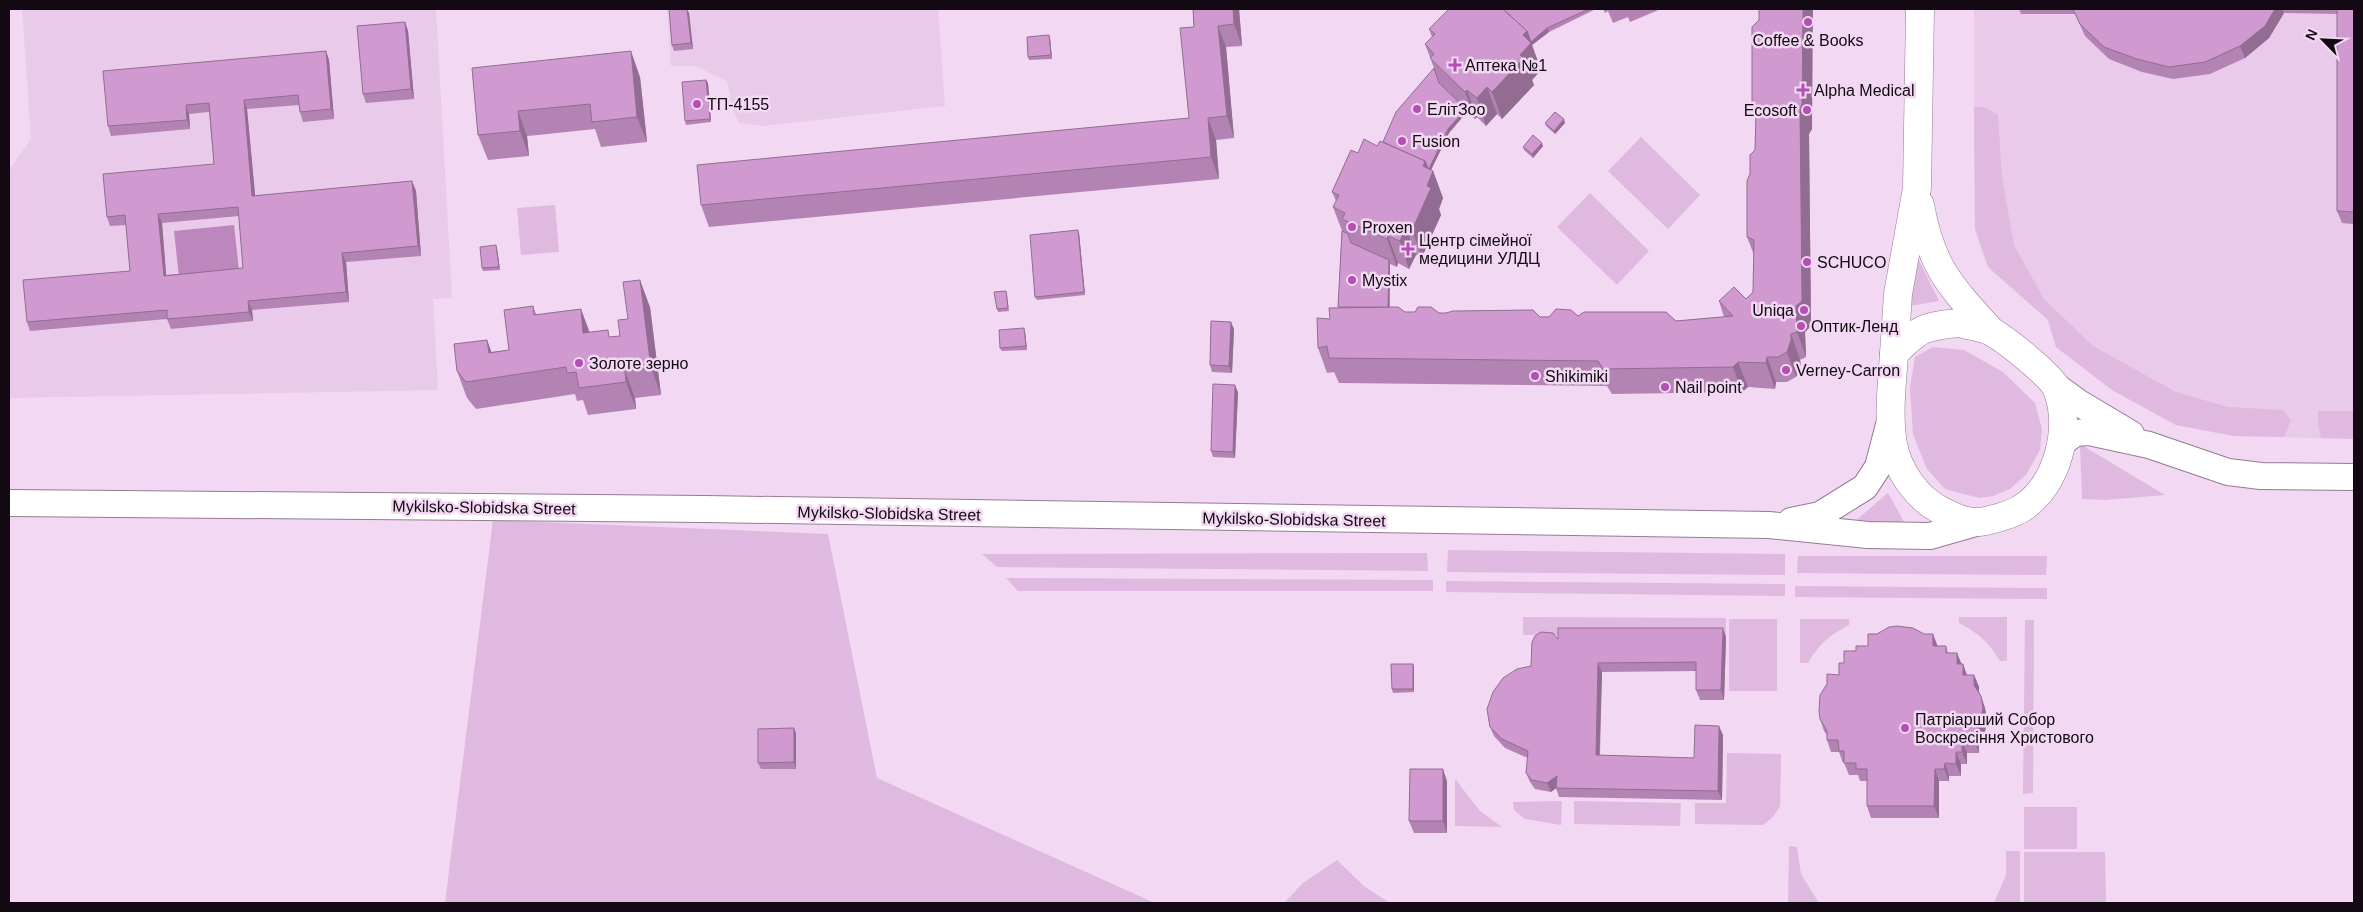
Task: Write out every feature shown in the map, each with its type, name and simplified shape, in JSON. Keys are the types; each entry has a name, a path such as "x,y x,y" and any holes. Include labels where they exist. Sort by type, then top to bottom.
{"street":[{"path":"1920,9 1917,188 1898,294 1890,421 1893,446 1900,466 1912,487 1932,506 1952,516 1979,522 2022,508 2039,492 2052,472 2062,443 2063,416 2057,387"},
{"path":"1917,188 1925,234 1937,264 1951,287 1992,332 2032,362 2057,387 2149,445"},
{"path":"1894,354 1915,332 1938,325 1960,323 1992,332"},
{"name":"Mykilsko-Slobidska Street","path":"1769,525 1820,515 1865,487 1878,467 1890,421"},
{"path":"2062,443 2075,433 2089,432 2149,445 2228,472 2261,476 2354,477"},
{"name":"Mykilsko-Slobidska Street","path":"9,504 706,509 1769,525 1868,535 1930,536 1979,522"}],"shaded area":[{"path":"22,9 436,9 452,298 433,299 438,390 9,398 9,170 31,139"},
{"path":"667,9 938,9 945,106 762,126 739,123 732,108 727,81 695,66 671,66"},
{"path":"1974,9 2354,9 2354,439 2234,436 2176,425 2112,390 2056,347 2048,320 1988,267 1975,229"},
{"path":"1974,107 1985,107 1998,115 2002,177 2014,245 2044,299 2093,346 2176,392 2228,407 2283,410 2291,420 2284,437 2234,436 2176,425 2112,390 2056,347 2048,320 1988,267 1975,229"},
{"path":"1641,137 1700,195 1668,229 1608,171"},
{"path":"1590,193 1649,251 1617,285 1557,227"},
{"path":"555,205 559,252 521,255 517,208"},
{"path":"234,225 239,271 179,277 174,231"},
{"path":"1911,244 1939,301 1910,306"},
{"path":"1933,347 1964,350 2003,372 2035,403 2042,429 2040,450 2026,475 2010,489 1993,496 1980,498 1959,493 1945,489 1927,469 1913,435 1910,388 1915,357"},
{"path":"2318,411 2354,411 2354,439 2321,438"},
{"path":"2080,444 2165,495 2105,500 2082,499"},
{"path":"1888,493 1904,522 1854,522"},
{"path":"493,520 828,534 877,778 1155,903 445,903"},
{"path":"1448,550 1785,554 1785,575 1447,572"},
{"path":"1427,553 1428,571 997,567 982,554"},
{"path":"1798,556 2047,556 2046,575 1797,573"},
{"path":"1006,578 1433,580 1433,591 1018,591"},
{"path":"1446,581 1785,584 1785,596 1446,592"},
{"path":"1795,586 2047,588 2047,599 1795,597"},
{"path":"1523,617 1726,618 1726,636 1523,635"},
{"path":"1959,617 2007,617 2007,661 2000,661 1992,648 1983,639 1959,623"},
{"path":"1729,619 1777,619 1777,691 1729,691"},
{"path":"1800,619 1849,619 1849,625 1825,641 1816,650 1808,663 1800,663"},
{"path":"2025,620 2034,620 2033,793 2023,794"},
{"path":"1727,753 1781,754 1780,806 1773,817 1763,825 1695,824 1695,803 1726,803"},
{"path":"1455,779 1480,811 1502,827 1455,826"},
{"path":"1562,801 1561,825 1525,819 1514,810 1513,802"},
{"path":"1574,801 1681,803 1680,826 1574,824"},
{"path":"2024,807 2077,807 2077,849 2024,849"},
{"path":"1789,846 1797,847 1801,874 1819,903 1788,903"},
{"path":"2006,851 2020,851 2020,903 1994,903 2006,875"},
{"path":"2024,852 2105,852 2106,903 2024,903"},
{"path":"1337,860 1365,887 1390,903 1284,903 1303,883"}],"building":[{"path":"669,9 687,9 691,43 672,45"},
{"path":"1193,9 1233,9 1234,24 1218,26 1227,116 1208,118 1211,157 701,205 697,165 1189,118 1180,28 1194,27"},
{"path":"1449,9 1503,9 1527,31 1523,35 1531,43 1520,55 1524,58 1492,92 1487,87 1477,98 1467,90 1465,92 1430,58 1434,54 1425,44 1435,34 1429,29"},
{"path":"1503,9 1589,9 1547,28 1531,42 1527,31"},
{"path":"1759,9 1803,9 1802,104 1800,109 1802,301 1796,306 1797,332 1791,334 1787,352 1778,357 1767,357 1766,363 1738,362 1733,367 1603,369 1598,361 1329,358 1327,346 1318,348 1317,318 1330,319 1329,308 1398,307 1405,312 1415,312 1418,307 1431,307 1439,313 1453,311 1533,310 1540,317 1549,317 1556,309 1571,310 1578,316 1584,312 1666,312 1676,321 1733,316 1719,301 1734,287 1746,299 1753,292 1754,240 1747,237 1747,181 1750,174 1750,155 1755,150 1756,113 1752,104 1752,27 1759,20"},
{"path":"2073,9 2275,9 2265,26 2240,46 2205,62 2169,67 2137,59 2104,47 2080,24"},
{"path":"2337,9 2354,9 2354,212 2337,211"},
{"path":"405,22 411,89 363,94 357,26"},
{"path":"1049,35 1051,55 1028,57 1027,37"},
{"path":"326,51 331,109 300,112 298,95 244,100 252,196 412,181 418,246 342,253 346,292 248,301 249,312 167,319 167,310 27,322 23,280 130,271 125,215 107,217 103,174 214,164 209,103 186,105 187,120 108,126 103,71","holes":["238,207 243,268 164,276 158,214"]},
{"path":"631,51 637,117 592,122 590,104 518,111 520,131 478,135 472,68"},
{"path":"1434,68 1439,83 1466,109 1448,129 1429,169 1425,161 1383,142 1396,112"},
{"name":"ТП-4155","path":"706,80 710,119 685,121 682,82"},
{"path":"1555,112 1564,119 1554,131 1545,123"},
{"path":"1533,135 1542,143 1532,154 1523,147"},
{"path":"1364,139 1377,146 1380,141 1425,161 1423,166 1433,171 1427,186 1431,188 1412,230 1406,227 1400,241 1388,236 1387,239 1342,219 1345,213 1333,207 1339,195 1332,192 1351,150 1358,153"},
{"path":"1078,230 1084,292 1035,297 1030,235"},
{"path":"1342,231 1348,234 1351,243 1389,260 1388,307 1338,307"},
{"path":"496,245 499,267 482,268 480,247"},
{"path":"640,280 651,368 625,371 626,382 579,388 576,372 567,373 566,367 466,382 457,371 454,344 487,340 489,353 509,350 504,310 533,306 534,315 581,309 583,333 608,330 609,337 620,336 618,320 628,319 623,282"},
{"path":"1006,291 1008,308 997,309 994,292"},
{"path":"1211,321 1231,322 1229,366 1210,365"},
{"path":"1024,328 1026,346 1000,348 999,330"},
{"path":"1213,384 1235,385 1233,452 1211,451"},
{"name":"Патріарший Собор Воскресіння Христового","path":"1889,627 1913,628 1924,634 1933,634 1933,646 1946,646 1946,653 1957,653 1957,664 1963,664 1963,675 1974,675 1974,685 1981,696 1983,708 1981,720 1974,731 1974,741 1962,741 1962,752 1956,752 1956,764 1945,763 1944,769 1935,769 1934,806 1867,806 1867,769 1856,769 1856,763 1844,763 1844,751 1839,751 1838,740 1827,740 1827,731 1820,719 1820,695 1827,684 1827,674 1839,675 1839,663 1844,663 1844,651 1856,651 1856,646 1868,646 1868,634 1877,634"},
{"path":"1558,628 1723,628 1721,690 1696,690 1696,662 1598,663 1596,755 1694,758 1695,725 1719,726 1718,791 1556,788 1557,776 1547,783 1532,780 1526,773 1528,751 1502,739 1490,727 1487,709 1493,692 1503,678 1517,669 1531,666 1532,642 1535,636 1541,632 1553,633 1558,639"},
{"path":"1391,664 1413,664 1413,689 1392,689"},
{"path":"794,728 794,762 758,763 758,729"},
{"path":"1410,769 1443,769 1443,821 1409,821"}],"place":[{"name":"Coffee & Books","path":"1808,22"},
{"name":"Аптека №1","path":"1455,65"},
{"name":"Alpha Medical","path":"1803,90"},
{"name":"ТП-4155","path":"697,104"},
{"name":"ЕлітЗоо","path":"1417,109"},
{"name":"Ecosoft","path":"1807,110"},
{"name":"Fusion","path":"1402,141"},
{"name":"Proxen","path":"1352,227"},
{"name":"Центр сімейної медицини УЛДЦ","path":"1408,249"},
{"name":"SCHUCO","path":"1807,262"},
{"name":"Mystix","path":"1352,280"},
{"name":"Uniqa","path":"1804,310"},
{"name":"Оптик-Ленд","path":"1801,326"},
{"name":"Золоте зерно","path":"579,363"},
{"name":"Verney-Carron","path":"1786,370"},
{"name":"Shikimiki","path":"1535,376"},
{"name":"Nail point","path":"1665,387"},
{"name":"Патріарший Собор Воскресіння Христового","path":"1905,728"}]}
